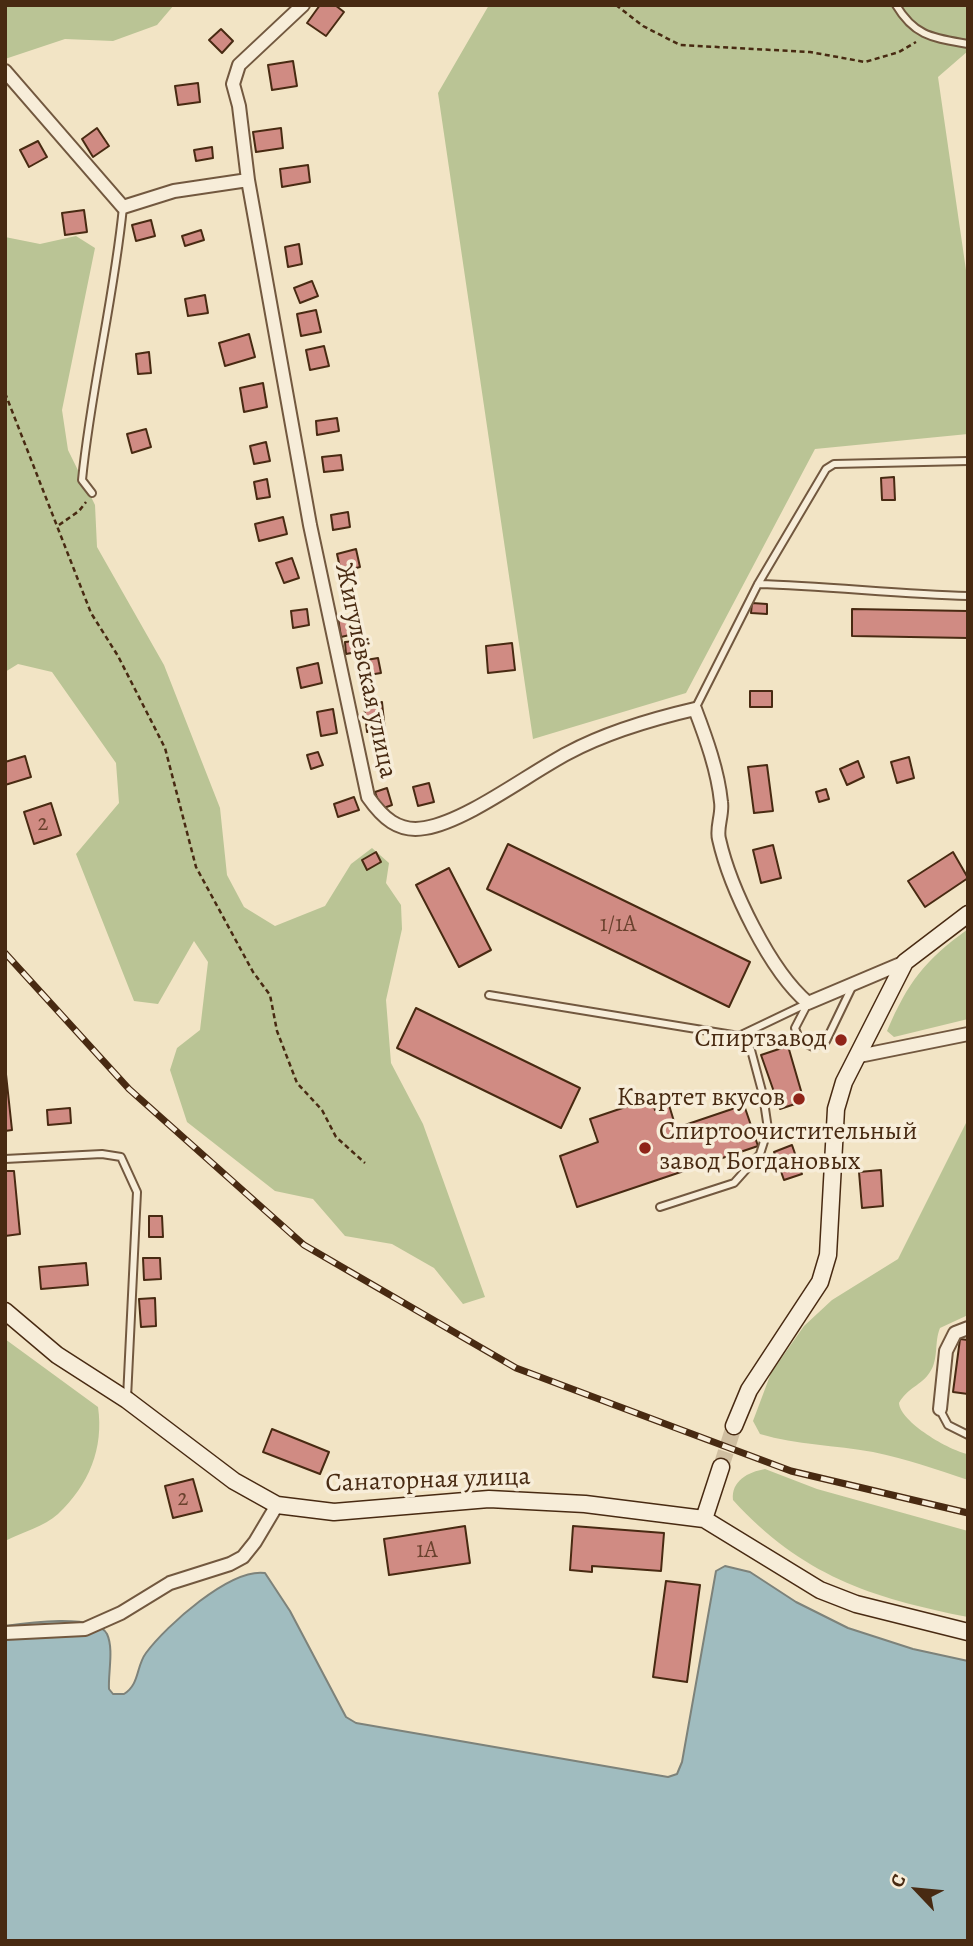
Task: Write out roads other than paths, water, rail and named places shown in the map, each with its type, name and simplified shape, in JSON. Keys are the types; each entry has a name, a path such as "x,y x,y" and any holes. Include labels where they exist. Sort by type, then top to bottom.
{"main road":[{"path":"734,1426 749,1390 820,1282 828,1255 836,1109 844,1082 905,962 968,914"},
{"name":"Санаторная улица","path":"5,1311 57,1355 127,1400 234,1481 277,1504 334,1513 489,1499 585,1504 704,1519"},
{"path":"721,1467 704,1519 820,1590 856,1604 968,1632"}],"street":[{"name":"Жигулёвская улица","path":"303,5 239,65 233,84 239,106 248,180 310,525 368,797 383,819 401,827 424,829 463,813 571,751 649,720 695,709"},
{"path":"5,71 123,207 174,191 248,180"},
{"path":"695,709 706,738 722,803 718,837 736,885 769,957 792,989 808,1003 905,962"},
{"path":"859,1056 968,1034"},
{"path":"940,1409 946,1352 955,1333 968,1328"},
{"path":"5,1633 85,1629 121,1613 170,1583 230,1564 243,1557 255,1542 277,1504"}],"lane":[{"path":"896,5 902,16 925,37 968,44"},
{"path":"92,494 82,480 88,414 118,257 123,207"},
{"path":"695,709 758,584 825,469 834,464 968,461"},
{"path":"758,584 848,586 874,593 968,596"},
{"path":"808,1003 795,1028 800,1041 813,1047 826,1041 853,984"},
{"path":"489,995 739,1036 808,1003"},
{"path":"660,1208 734,1183 760,1154 768,1129 763,1095 751,1050 739,1036"},
{"path":"5,1159 102,1154 121,1157 129,1168 137,1192 127,1400"},
{"path":"940,1409 947,1425 968,1435"}],"water":[{"path":"725,1566 750,1572 796,1602 848,1628 913,1649 968,1661 968,1941 5,1941 5,1626 75,1621 100,1628 109,1640 109,1689 113,1694 124,1694 133,1685 146,1653 183,1615 217,1589 234,1580 251,1574 265,1573 290,1611 346,1717 356,1723 668,1777 677,1774 682,1762 716,1571"}],"tunnel":[{"path":"721,1467 734,1426"}],"railway":[{"path":"5,953 129,1089 304,1245 516,1368 791,1471 968,1513"}],"place":[{"name":"Спиртзавод","path":"841,1040"},
{"name":"Квартет вкусов","path":"799,1099"},
{"name":"Спиртоочистительный завод Богдановых","path":"645,1148"}]}
